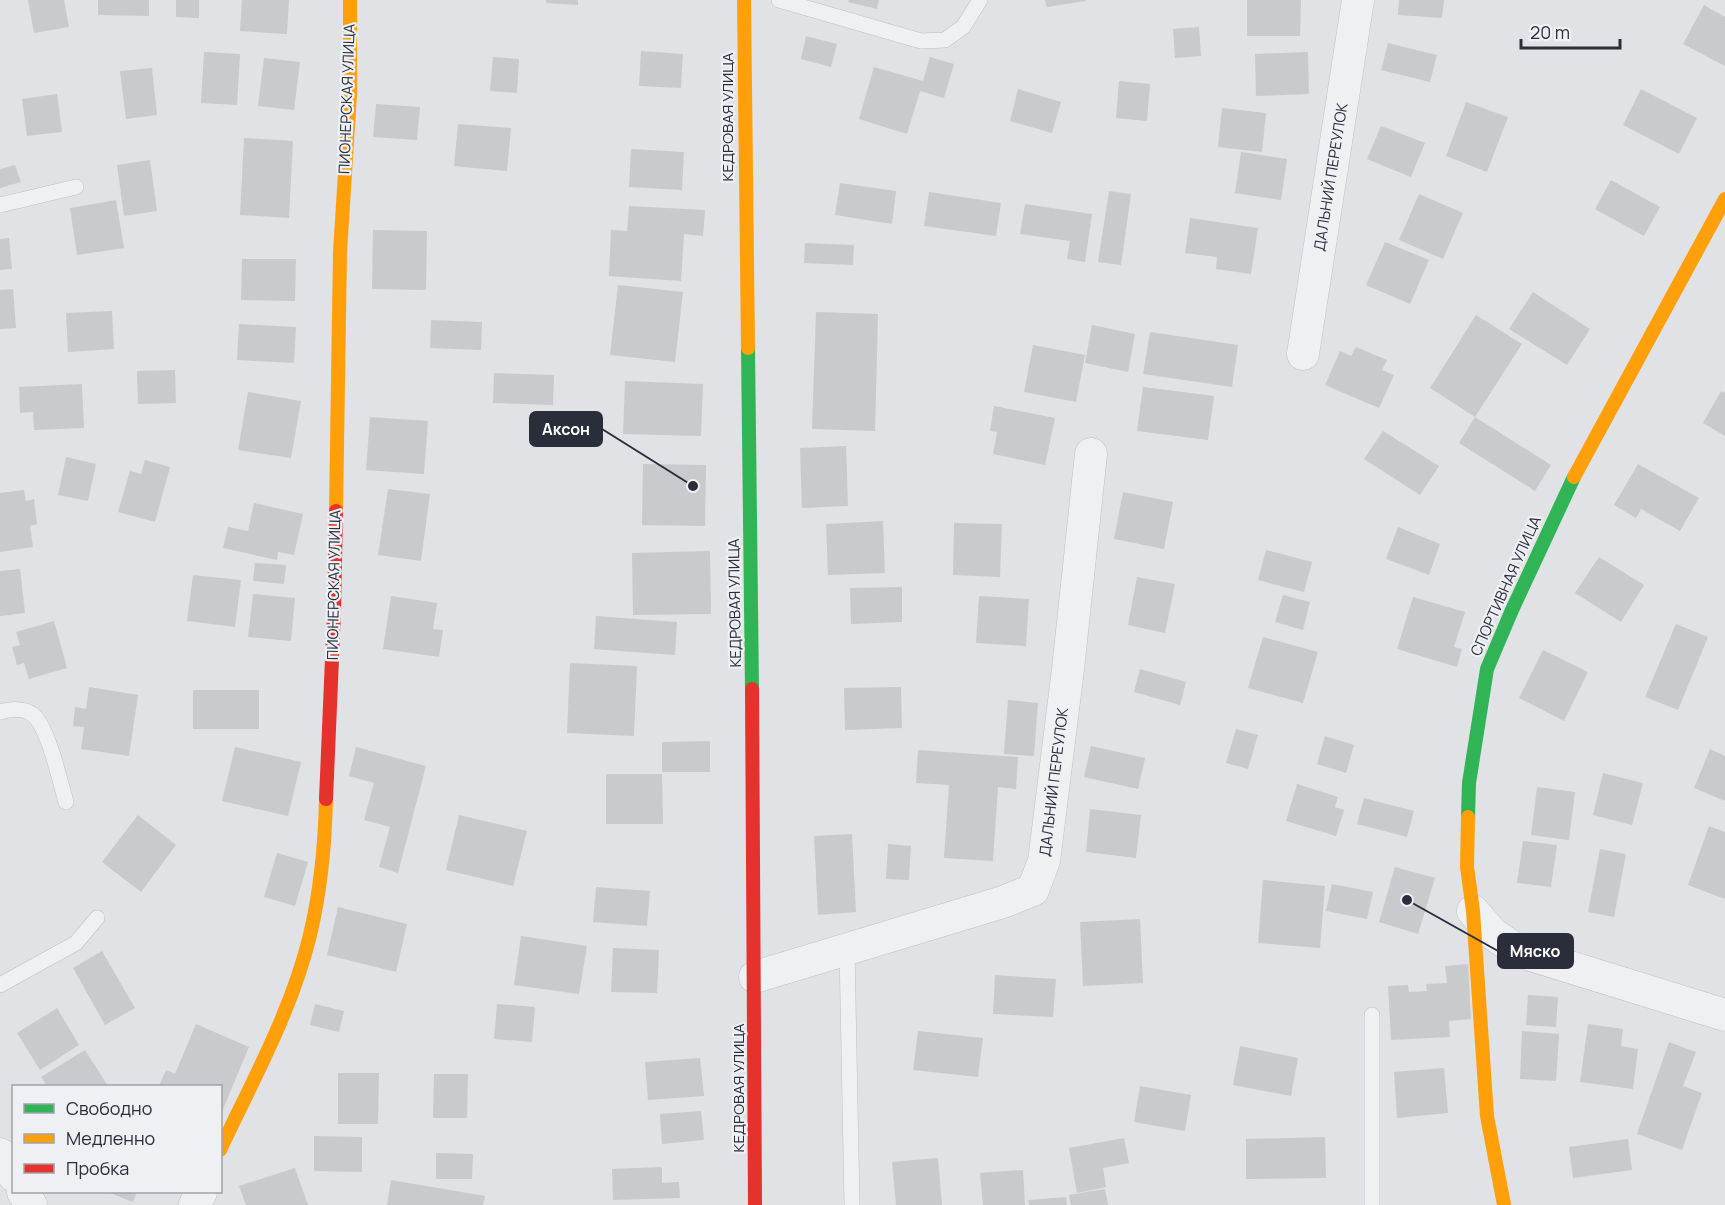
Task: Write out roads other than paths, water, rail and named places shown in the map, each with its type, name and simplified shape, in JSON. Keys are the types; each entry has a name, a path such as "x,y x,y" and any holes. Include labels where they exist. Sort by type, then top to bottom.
{"street":[{"name":"ПИОНЕРСКАЯ УЛИЦА","path":"222,1146 296,982 310,935 324,858 334,612 340,252 350,94 350,0"},
{"name":"КЕДРОВАЯ УЛИЦА","path":"744,0 755,977 755,1205"},
{"name":"ДАЛЬНИЙ ПЕРЕУЛОК","path":"1303,354 1358,0"},
{"name":"СПОРТИВНАЯ УЛИЦА","path":"1504,1205 1487,1116 1473,910 1467,867 1469,783 1487,669 1578,469 1725,199"},
{"name":"ДАЛЬНИЙ ПЕРЕУЛОК","path":"755,977 1003,902 1033,890 1044,861 1068,669 1091,454"},
{"path":"1473,910 1493,934 1518,951 1723,1007"},
{"path":"0,1154 12,1173"}],"lane":[{"path":"779,0 921,41 945,40 963,27 980,0"},
{"path":"0,205 76,187"},
{"path":"0,712 12,709 32,713 43,726 66,802"},
{"path":"0,985 76,943 97,918"},
{"path":"847,949 852,1205"},
{"path":"1371,1205 1372,1016"}],"place":[{"name":"Аксон","path":"693,486"},
{"name":"Мяско","path":"1407,900"}]}
